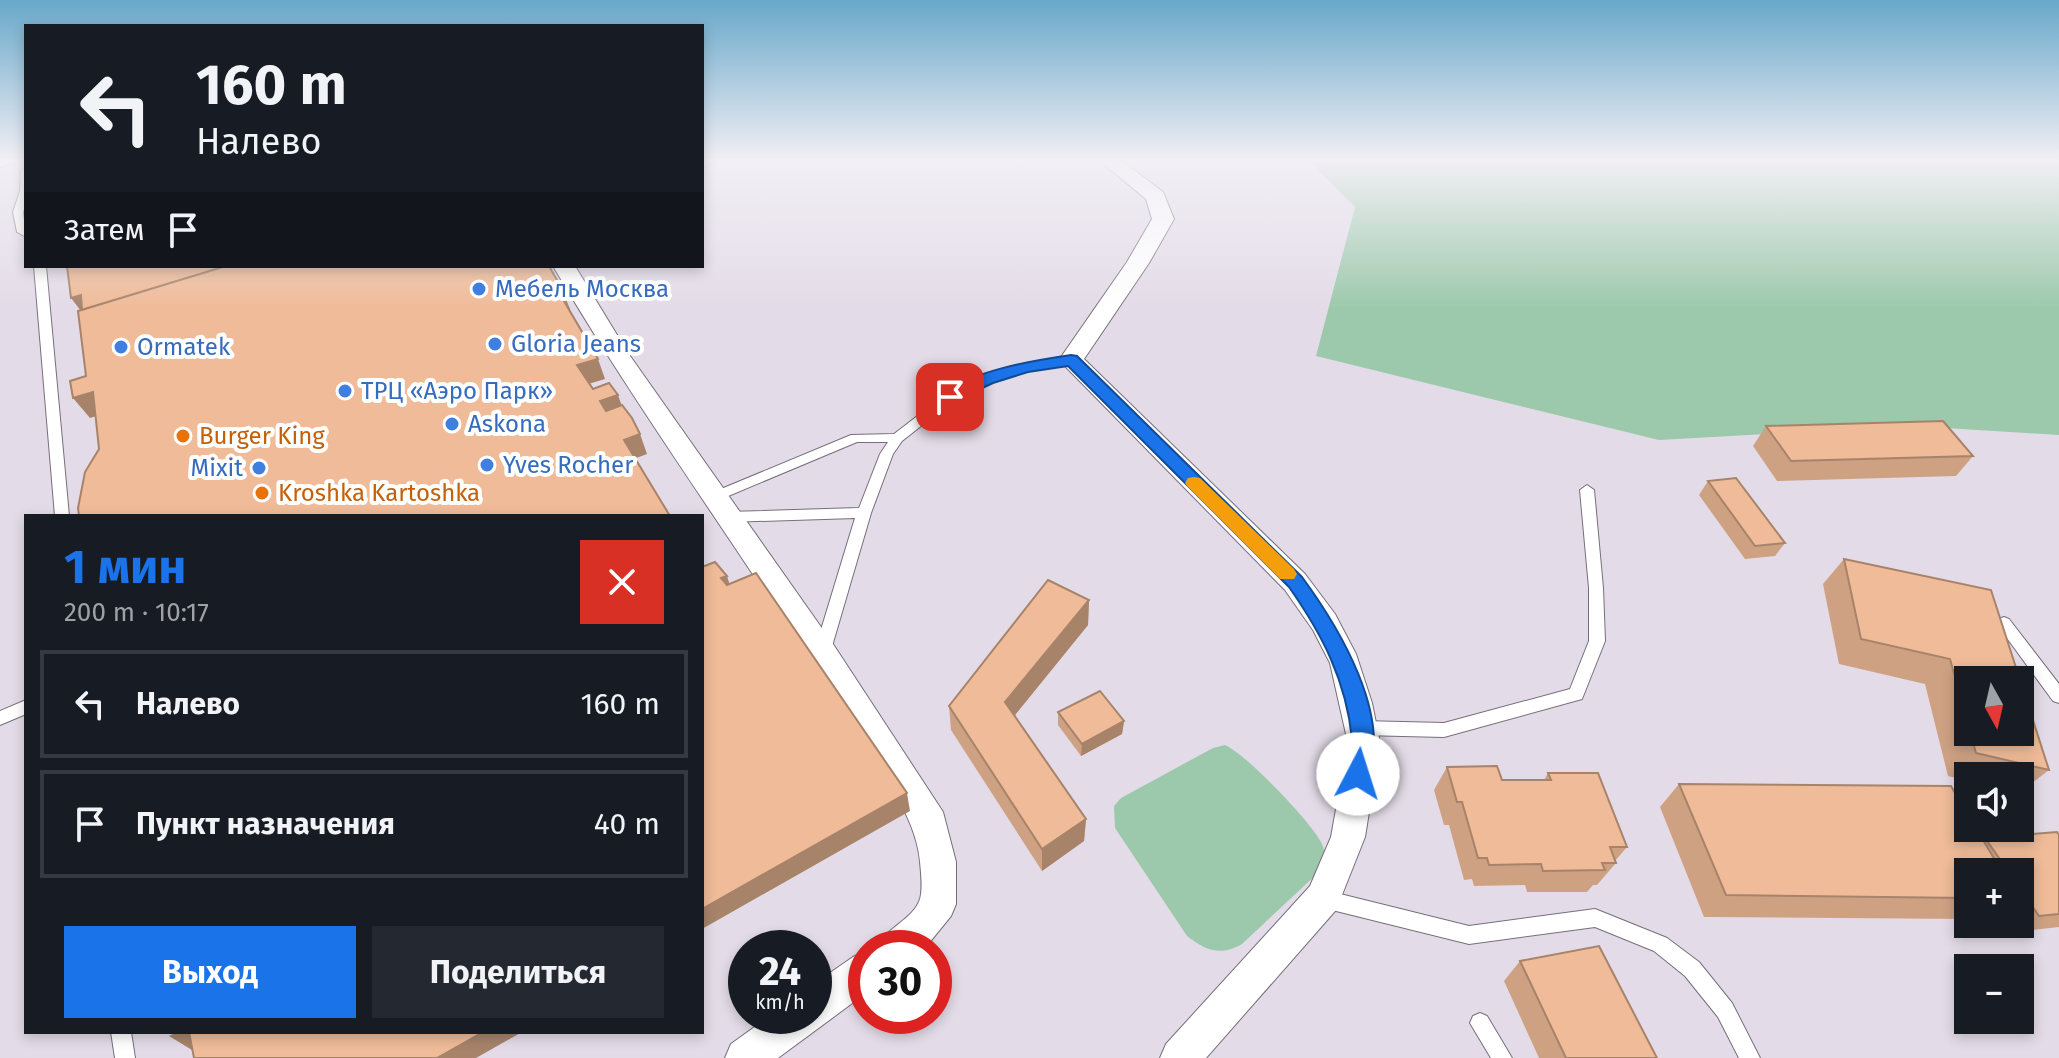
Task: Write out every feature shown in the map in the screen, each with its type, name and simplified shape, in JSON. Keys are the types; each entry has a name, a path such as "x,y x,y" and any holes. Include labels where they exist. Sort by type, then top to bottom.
{"street":[{"path":"1160,210 1163,219 1138,263 1071,360 1295,582 1324,622 1345,663 1364,743 1348,837 1323,898 1180,1058"},
{"path":"565,268 618,356 822,653 931,823 938,862 938,904 919,930"},
{"path":"745,1058 778,1034"}],"lane":[{"path":"19,210 24,233"},
{"path":"40,268 62,514"},
{"path":"822,653 864,513 887,454 897,438 950,397 987,379 1026,367 1071,360"},
{"path":"720,507 856,438 897,438"},
{"path":"1360,728 1444,730 1576,694 1597,641 1596,588 1587,490"},
{"path":"720,507 864,513"},
{"path":"2004,623 2059,696"},
{"path":"0,718 24,708"},
{"path":"1323,898 1469,935 1595,918 1660,944 1692,969 1725,1010 1750,1058"},
{"path":"1480,1023 1502,1058"},
{"path":"121,1034 125,1058"}],"green space":[{"path":"1354,210 2059,210 2059,435 1913,426 1659,440 1316,356"},
{"path":"1225,745 1262,774 1291,804 1315,832 1324,854 1319,872 1242,944 1220,951 1200,945 1187,936 1115,828 1114,806 1121,798 1213,748"}],"building":[{"path":"67,268 219,268 82,310 81,295 71,298"},
{"name":"ТРЦ «Аэро Парк»","path":"219,268 550,268 562,289 561,296 598,359 577,365 593,389 609,383 618,395 600,401 606,411 622,405 632,418 640,434 624,440 669,514 79,514 85,472 99,449 93,392 73,398 70,381 86,376 78,311"},
{"path":"1943,421 1973,456 1791,461 1766,426"},
{"path":"1736,478 1785,543 1755,546 1708,481"},
{"path":"1844,559 1991,590 2015,666 1954,666 1954,673 1950,659 1861,639"},
{"path":"715,562 727,576 721,578 727,585 756,573 907,793 704,908 704,566"},
{"path":"1048,580 1089,600 1005,702 1086,819 1042,849 949,706"},
{"path":"1100,691 1124,721 1082,744 1058,712"},
{"path":"2034,723 2049,770 2034,767 2034,762 2015,762 1976,753 1974,746 2034,746"},
{"path":"1497,766 1502,780 1551,780 1548,773 1598,773 1627,847 1610,847 1616,863 1602,863 1605,870 1543,871 1541,864 1489,865 1487,858 1478,858 1462,802 1457,802 1447,767"},
{"path":"1679,784 1951,786 1954,791 1954,842 1984,842 1994,858 1954,858 1954,898 1726,895"},
{"path":"2057,832 2059,835 2059,914 2039,916 2034,909 2034,858 1999,858 1988,842 2034,842 2034,834"},
{"path":"1599,946 1657,1058 1566,1058 1520,961"},
{"path":"189,1034 479,1034 437,1058 194,1058"}],"slow traffic":[{"path":"1194,483 1287,574"}],"place":[{"name":"Мебель Москва","path":"479,289"},
{"name":"Gloria Jeans","path":"495,344"},
{"name":"Ormatek","path":"121,347"},
{"name":"ТРЦ «Аэро Парк»","path":"345,391"},
{"name":"Askona","path":"452,424"},
{"name":"Burger King","path":"183,436"},
{"name":"Yves Rocher","path":"487,465"},
{"name":"Mixit","path":"259,468"},
{"name":"Kroshka Kartoshka","path":"262,493"}],"route":[{"path":"950,397 987,379 1026,367 1071,360 1295,582 1324,622 1345,663 1356,703 1364,743 1358,774"}]}
